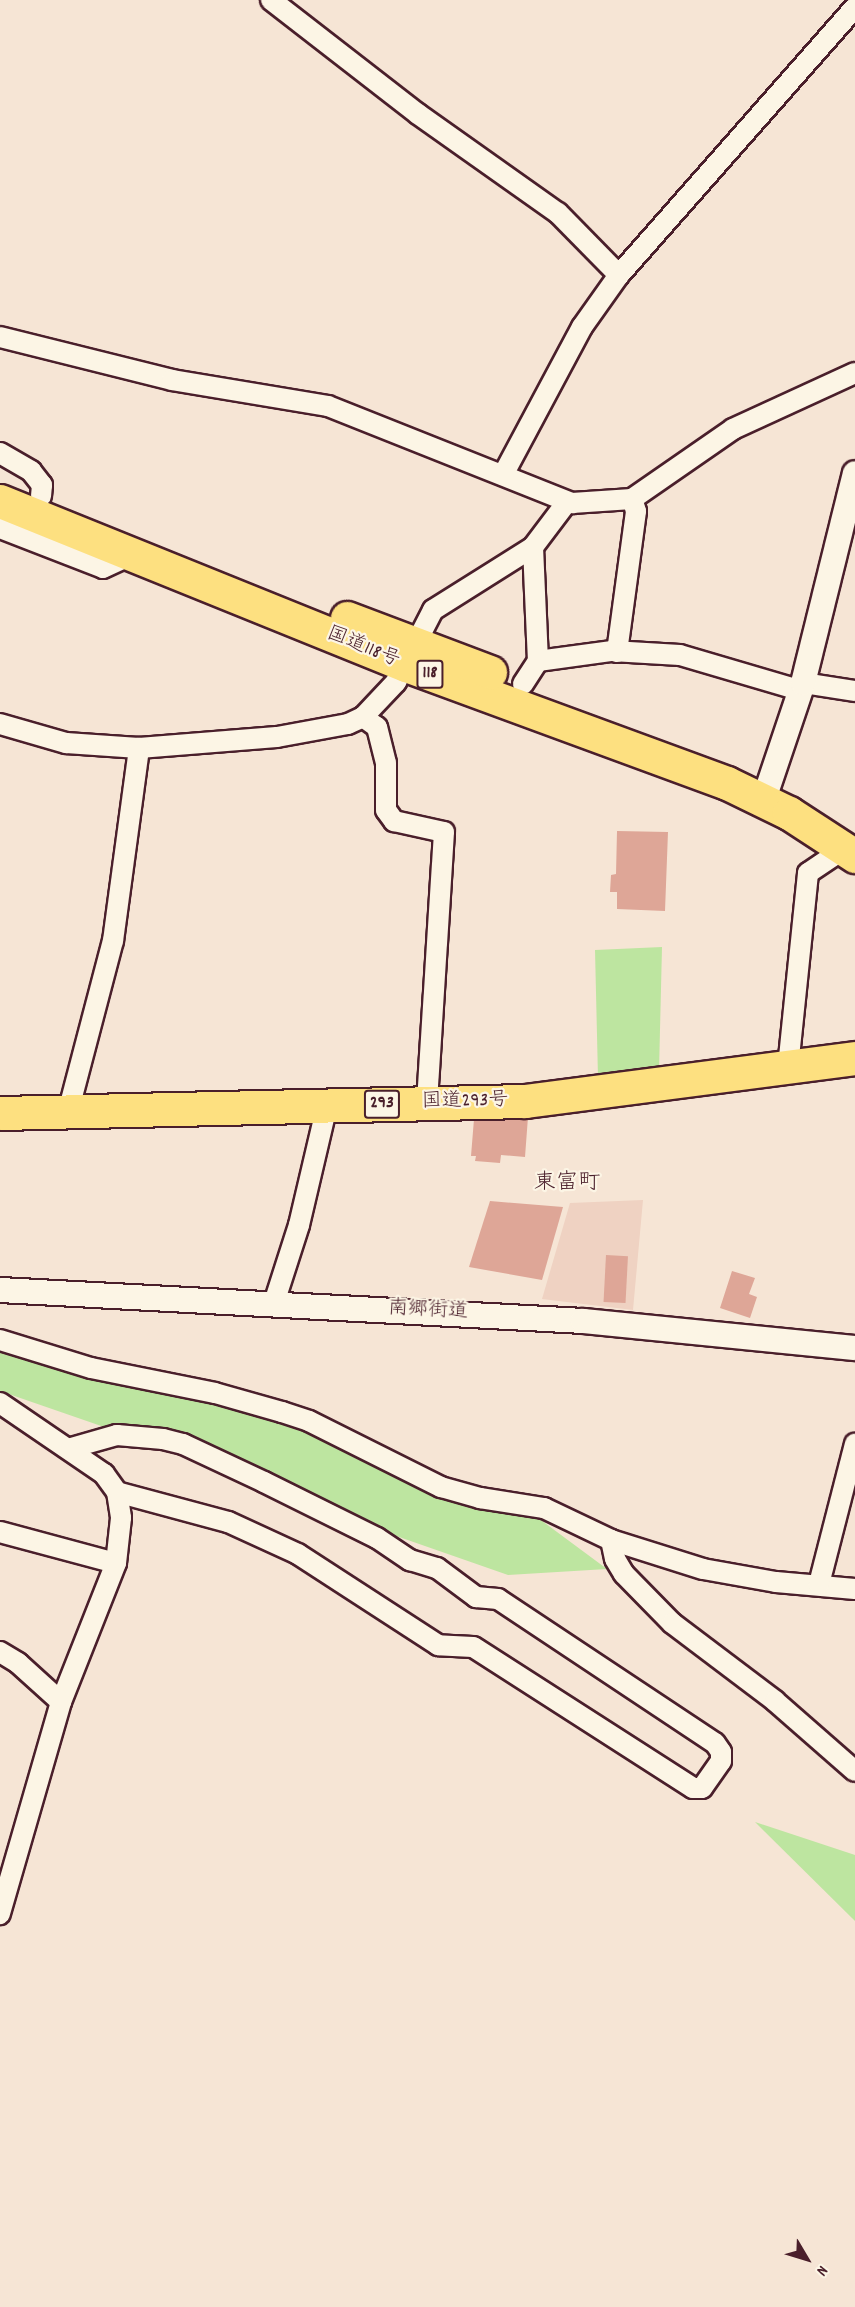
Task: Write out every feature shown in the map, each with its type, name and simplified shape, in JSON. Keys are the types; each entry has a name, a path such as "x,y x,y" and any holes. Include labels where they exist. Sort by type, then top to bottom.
{"highway":[{"name":"国道118号","path":"0,479 410,654 664,758 767,790"},
{"name":"国道118号","path":"0,501 131,555 410,654 530,672 767,790 852,845"},
{"name":"国道293号","path":"0,1113 427,1103 586,1095 855,1058"}],"street":[{"path":"271,0 409,108 558,213 618,275"},
{"path":"503,475 582,327 618,275 855,8"},
{"path":"0,337 172,380 328,406 567,502 632,499 733,429 855,373"},
{"path":"0,453 31,471 42,485 40,496"},
{"path":"767,790 801,686 855,473"},
{"path":"617,652 636,511 632,499"},
{"path":"0,724 66,743 139,748 313,732 363,717 410,654 433,610 533,547 567,502"},
{"path":"0,528 103,568 131,555"},
{"path":"533,547 530,672 617,652 680,655 801,686 855,691"},
{"path":"363,717 377,727 386,763 386,810 394,821 444,832 427,1103"},
{"path":"68,1112 112,941 139,748"},
{"path":"788,1067 808,873 852,845"},
{"path":"274,1303 299,1225 327,1106"},
{"name":"南郷街道","path":"0,1290 583,1321 855,1348"},
{"path":"0,1340 91,1368 215,1393 282,1412 309,1421 441,1487 480,1498 544,1508 611,1540 703,1569 776,1582 819,1584 855,1589"},
{"path":"0,1403 71,1448 104,1474 117,1492 121,1518 116,1563 61,1702 0,1914"},
{"path":"71,1448 117,1436 163,1439 183,1444 264,1482 377,1538 410,1560 437,1568 476,1597 498,1599 715,1743 722,1752 721,1761 702,1788 693,1788 473,1647 438,1645 298,1554 228,1522 117,1492"},
{"path":"819,1584 855,1444"},
{"path":"0,1532 116,1563"},
{"path":"611,1540 615,1559 624,1574 672,1623 774,1701 855,1771"},
{"path":"0,1652 18,1663 61,1702"}],"shaded area":[{"path":"643,1200 633,1310 542,1299 570,1203"}],"green space":[{"path":"662,947 659,1071 598,1078 595,950"},
{"path":"0,1346 308,1427 390,1474 470,1506 530,1512 607,1569 508,1575 296,1501 133,1437 0,1391"},
{"path":"755,1822 855,1855 855,1921"}],"building":[{"path":"617,831 668,832 665,911 617,909 617,892 610,892 611,875 616,874"},
{"path":"484,1114 528,1117 525,1157 501,1155 500,1163 475,1161 476,1156 471,1156 474,1119 483,1120"},
{"path":"490,1201 563,1207 542,1280 469,1267"},
{"path":"606,1255 628,1256 626,1303 604,1302"},
{"path":"732,1271 755,1278 749,1294 757,1297 750,1318 720,1308"}],"district":[{"name":"東富町","path":"567,1184"}]}
